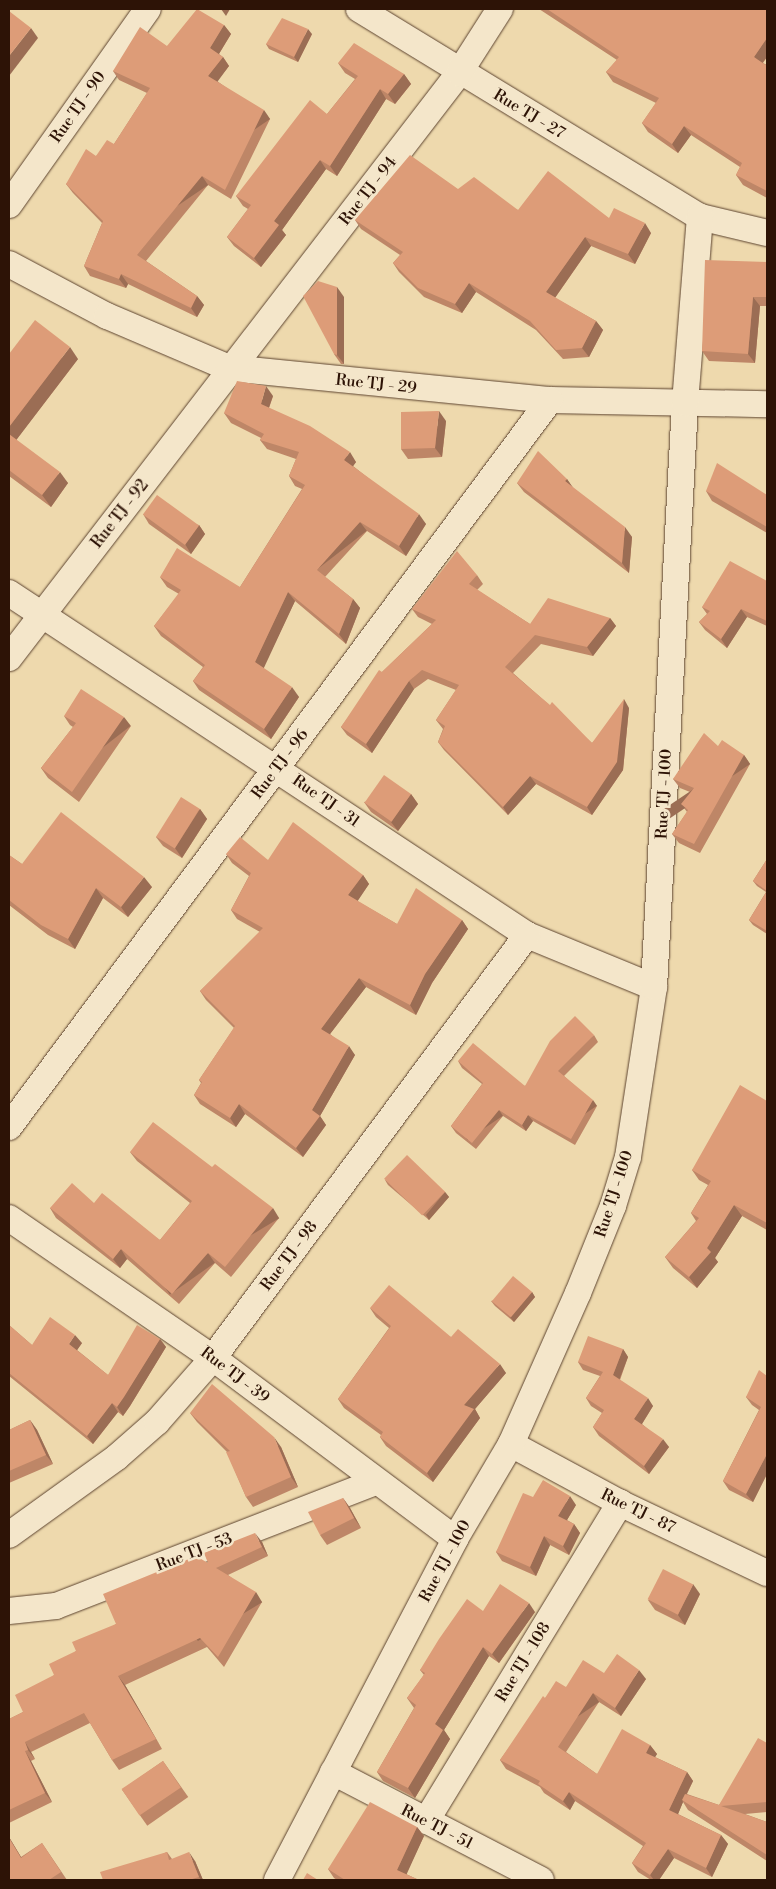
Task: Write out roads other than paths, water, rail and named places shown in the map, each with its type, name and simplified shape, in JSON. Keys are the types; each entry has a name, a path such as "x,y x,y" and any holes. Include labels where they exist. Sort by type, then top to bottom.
{"street":[{"name":"Rue TJ - 90","path":"9,205 148,9"},
{"name":"Rue TJ - 27","path":"359,9 459,73 700,217 767,234"},
{"name":"Rue TJ - 94","path":"229,368 459,73 500,9"},
{"path":"685,403 700,217"},
{"name":"Rue TJ - 29","path":"9,264 107,316 229,368 550,400 767,404"},
{"name":"Rue TJ - 92","path":"9,658 229,368"},
{"name":"Rue TJ - 96","path":"9,1127 550,400"},
{"name":"Rue TJ - 100","path":"277,1880 455,1539 511,1444 578,1292 613,1206 628,1157 654,987 685,403"},
{"name":"Rue TJ - 31","path":"9,593 277,767 424,870 527,935 654,987"},
{"name":"Rue TJ - 98","path":"9,1535 117,1457 157,1422 213,1358 527,935"},
{"name":"Rue TJ - 39","path":"9,1218 213,1358 376,1482 455,1539"},
{"name":"Rue TJ - 87","path":"511,1444 620,1503 767,1573"},
{"name":"Rue TJ - 53","path":"9,1611 56,1606 376,1482"},
{"name":"Rue TJ - 108","path":"426,1821 620,1503"},
{"name":"Rue TJ - 51","path":"333,1772 541,1880"}]}
